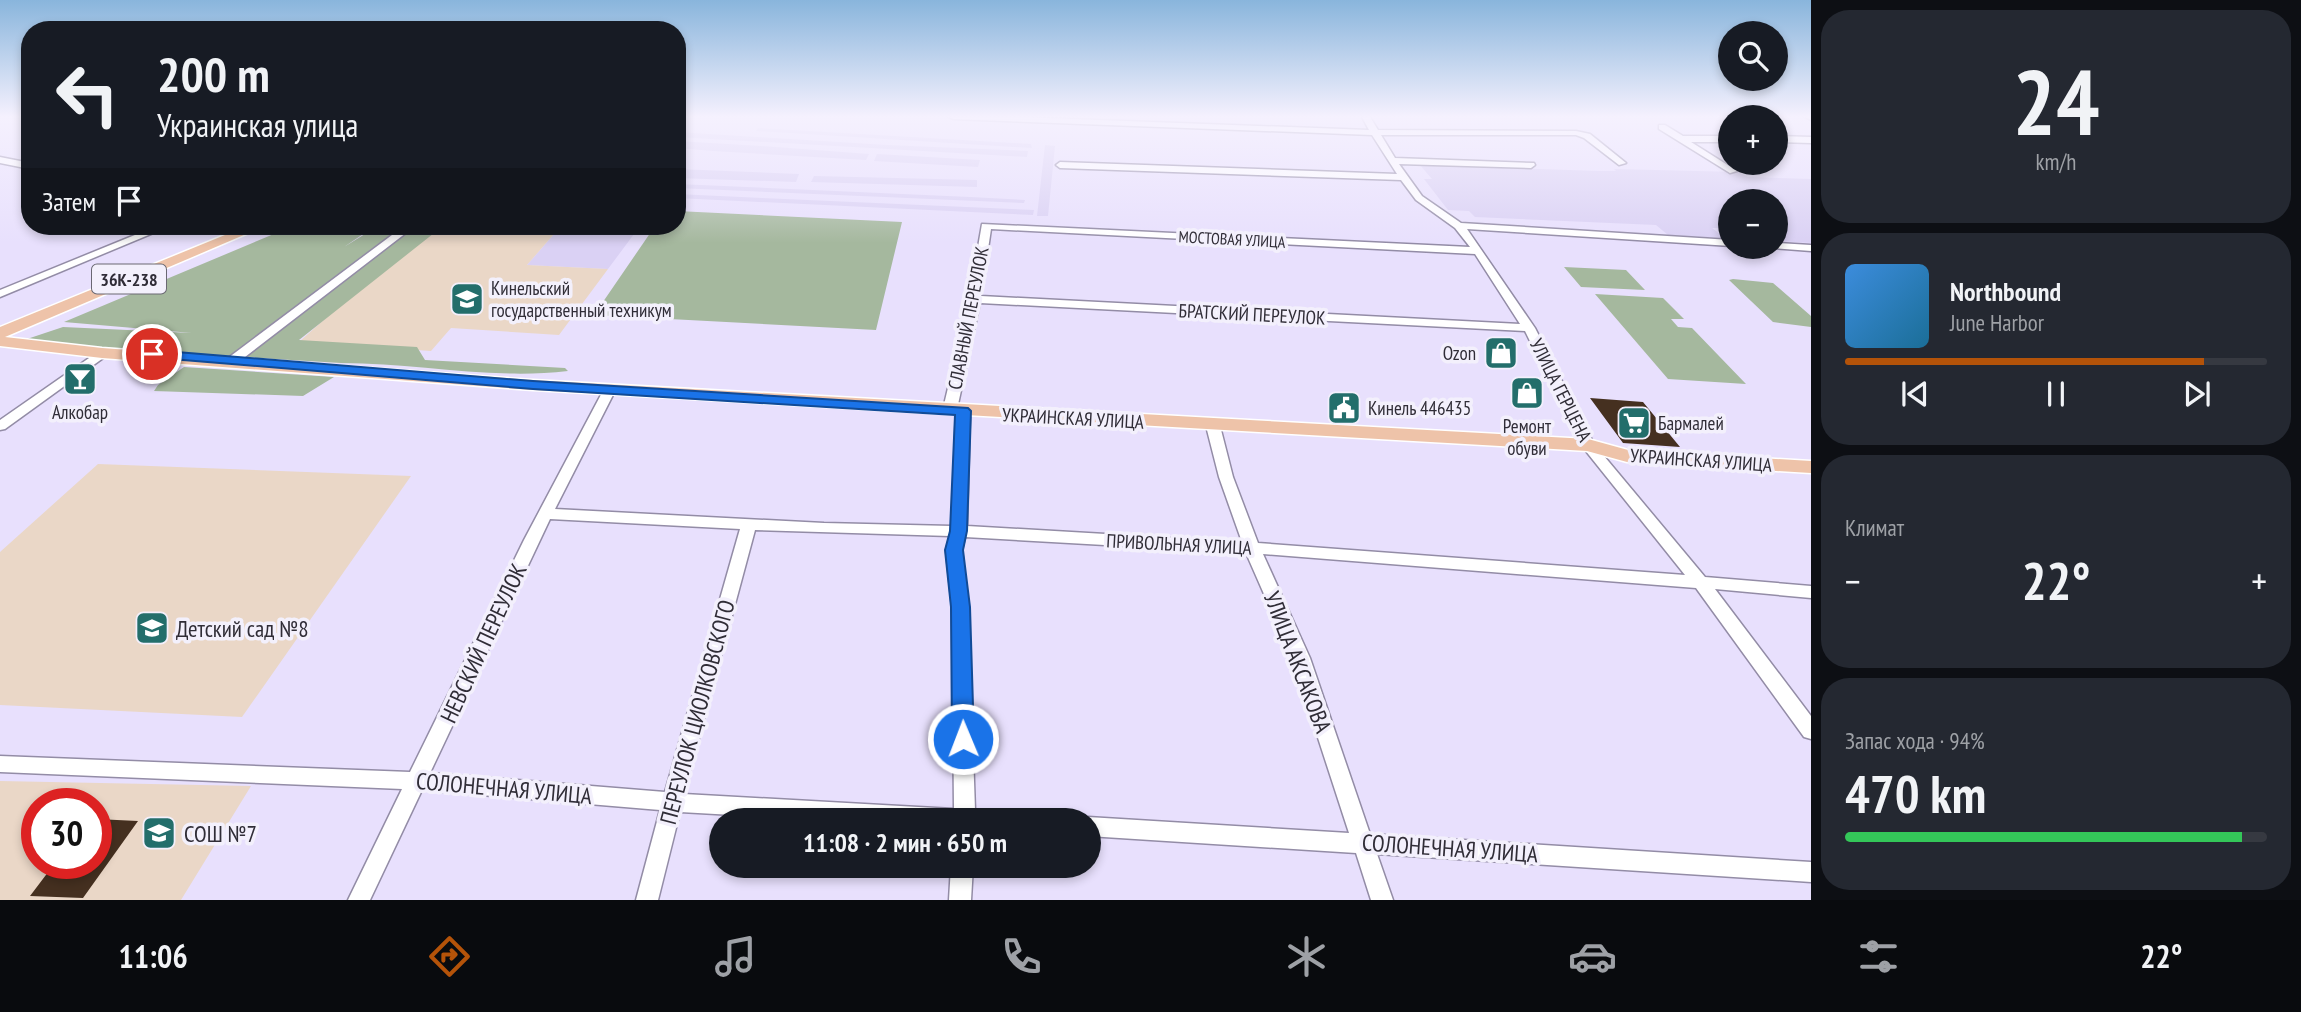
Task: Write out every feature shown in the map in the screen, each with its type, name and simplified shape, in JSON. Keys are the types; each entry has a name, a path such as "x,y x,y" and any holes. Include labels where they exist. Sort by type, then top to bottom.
{"main road":[{"name":"36К-238","path":"0,333 236,235"},
{"name":"УКРАИНСКАЯ УЛИЦА","path":"0,341 102,352 610,389 1213,426 1588,445 1627,456 1811,467"}],"street":[{"path":"1617,159 1622,163"},
{"path":"0,160 21,164"},
{"path":"1393,161 1531,165"},
{"name":"УЛИЦА ГЕРЦЕНА","path":"1393,161 1419,198 1459,226 1478,251 1529,328 1588,445 1701,583 1811,731"},
{"path":"1060,165 1404,177"},
{"name":"МОСТОВАЯ УЛИЦА","path":"986,226 1478,251"},
{"name":"СЛАВНЫЙ ПЕРЕУЛОК","path":"965,808 960,607 954,550 959,531 956,410 986,226"},
{"path":"1459,226 1718,242"},
{"path":"0,293 143,235"},
{"path":"232,361 398,235"},
{"path":"1788,247 1811,248"},
{"name":"БРАТСКИЙ ПЕРЕУЛОК","path":"975,299 1529,328"},
{"path":"0,426 102,352"},
{"name":"НЕВСКИЙ ПЕРЕУЛОК","path":"359,900 545,514 610,389"},
{"name":"УЛИЦА АКСАКОВА","path":"1213,426 1226,477 1252,548 1301,658 1382,900"},
{"name":"ПРИВОЛЬНАЯ УЛИЦА","path":"545,514 959,531 1252,548 1563,570 1811,592"},
{"name":"ПЕРЕУЛОК ЦИОЛКОВСКОГО","path":"647,900 749,524"},
{"name":"СОЛОНЕЧНАЯ УЛИЦА","path":"0,764 417,781 775,808"},
{"name":"СОЛОНЕЧНАЯ УЛИЦА","path":"1101,827 1811,872"},
{"path":"960,900 961,878"}],"shaded area":[{"path":"875,159 980,160 978,167 874,161"},
{"path":"1043,159 1054,159 1048,216 1037,216"},
{"path":"1420,165 1718,172 1718,175 1811,179 1811,243 1788,242 1788,189 1718,189 1718,228 1712,228 1718,233 1718,238 1668,235 1656,225 1475,217 1469,211 1448,210 1424,179 1432,179"},
{"path":"686,169 799,174 796,182 686,178"},
{"path":"814,176 977,180 977,187 811,182"},
{"path":"686,184 1025,200 1024,203 686,188"},
{"path":"686,194 1034,210 1033,215 686,198"},
{"name":"Кинельский государственный техникум","path":"419,235 553,235 527,265 608,269 559,335 451,328 431,351 299,342"},
{"path":"553,235 633,235 608,269 527,265"},
{"name":"Детский сад №8","path":"98,464 411,476 242,717 0,705 0,552"},
{"name":"СОШ №7","path":"0,781 251,786 181,900 0,900"}],"green space":[{"path":"686,211 902,222 876,330 594,315 649,235 686,235"},
{"path":"272,235 362,235 344,247 363,235 432,235 299,340 417,347 425,360 565,368 568,371 511,374 15,343 63,327 192,333 64,322"},
{"path":"1564,267 1626,270 1645,290 1581,287"},
{"path":"1729,280 1773,283 1811,316 1811,327 1773,322"},
{"path":"1595,294 1663,298 1684,319 1671,319 1678,327 1692,328 1746,384 1668,379"},
{"path":"184,367 334,377 303,396 154,391 158,385"}],"building":[{"name":"Бармалей","path":"1590,398 1643,402 1680,447 1623,443"},
{"path":"112,820 138,821 112,857"},
{"path":"43,879 97,879 83,898 30,896"}],"place":[{"name":"Кинельский государственный техникум","path":"467,299"},
{"name":"Ozon","path":"1501,353"},
{"name":"Алкобар","path":"80,379"},
{"name":"Ремонт обуви","path":"1527,393"},
{"name":"Кинель 446435","path":"1344,408"},
{"name":"Бармалей","path":"1634,423"},
{"name":"Детский сад №8","path":"152,628"},
{"name":"СОШ №7","path":"159,833"}],"route":[{"path":"152,354 533,385 963,411 959,531 954,550 960,607 963,739"}]}
